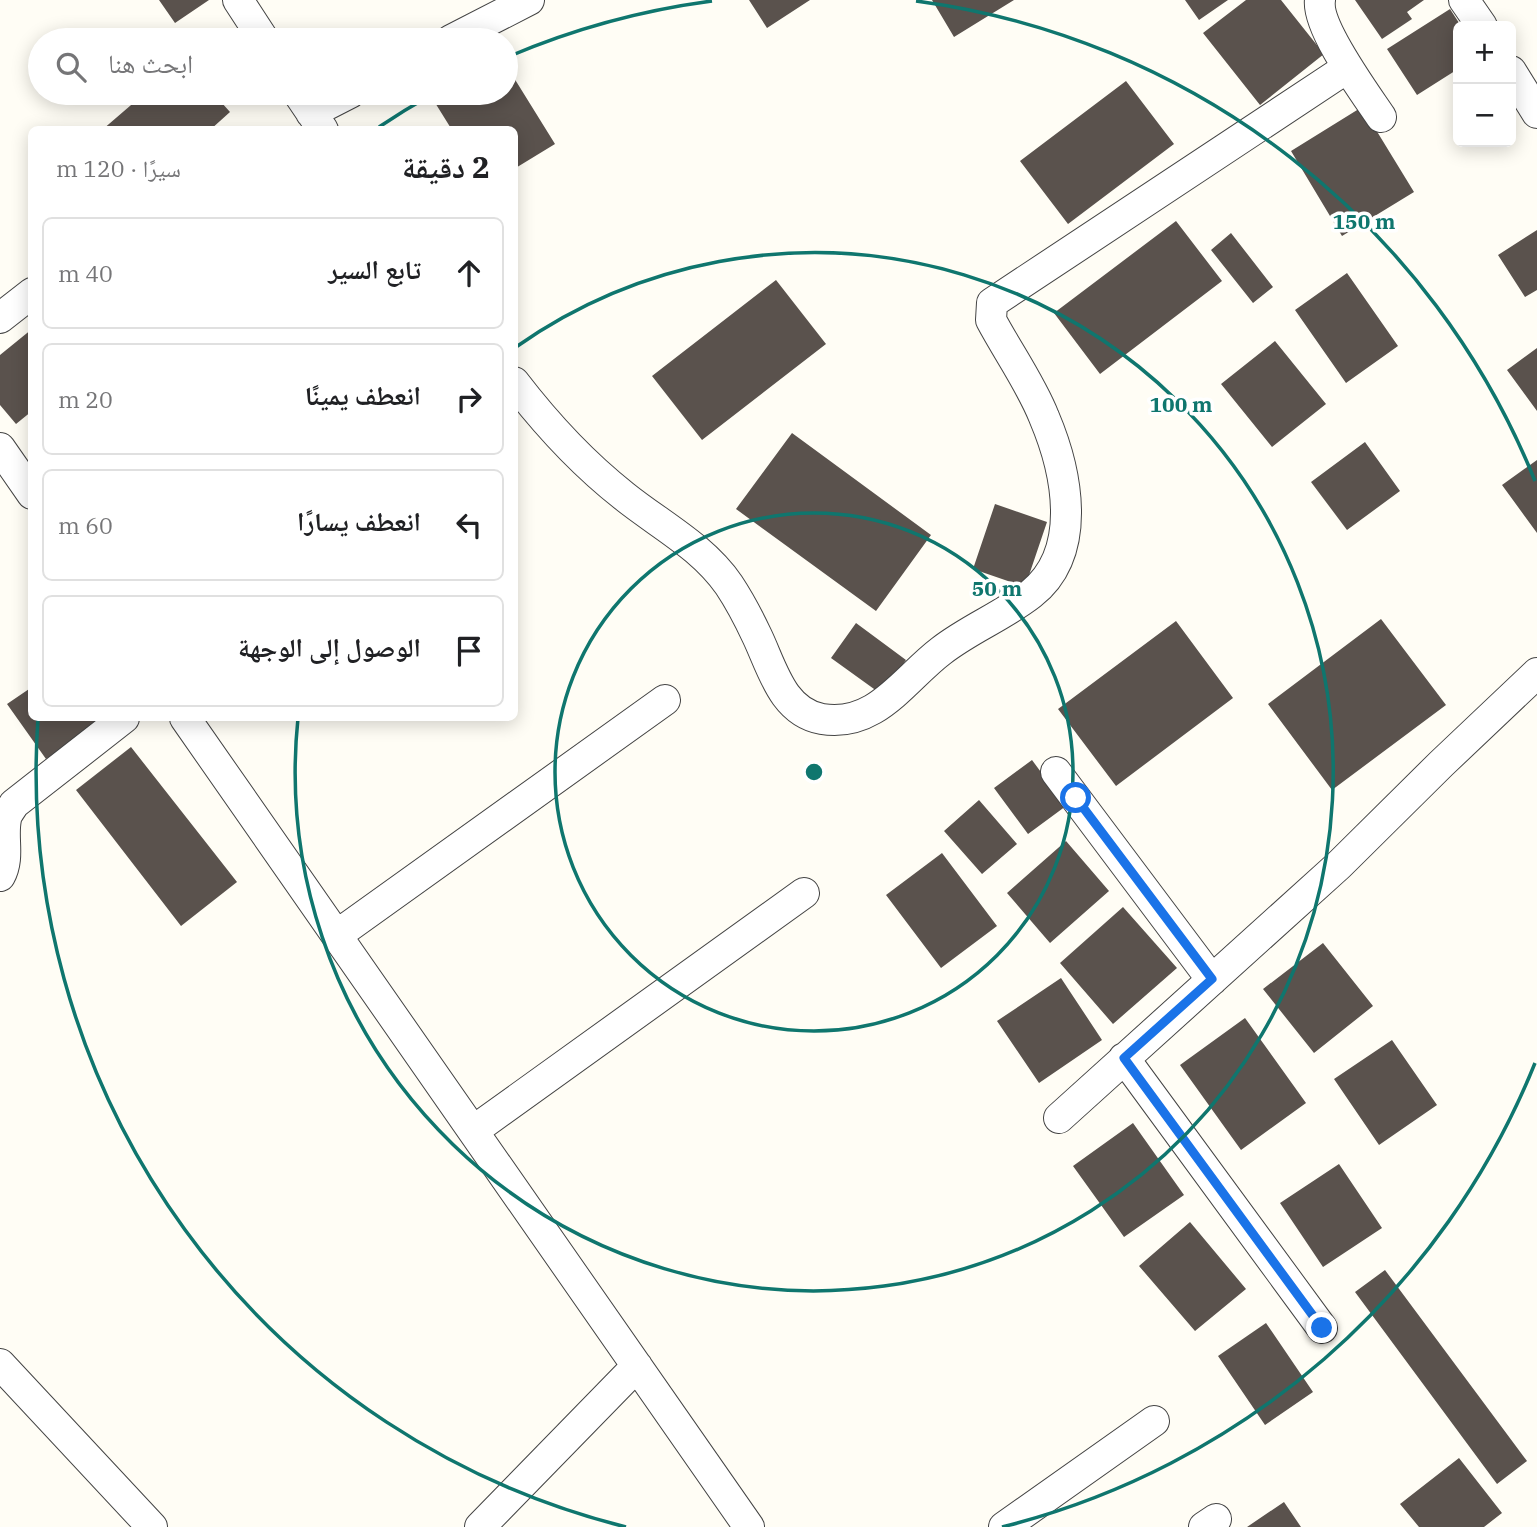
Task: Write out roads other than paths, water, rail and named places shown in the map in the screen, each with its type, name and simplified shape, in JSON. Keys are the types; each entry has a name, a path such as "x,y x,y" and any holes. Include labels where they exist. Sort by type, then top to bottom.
{"street":[{"path":"238,0 256,28"},
{"path":"474,28 528,0"},
{"path":"1320,0 1322,18 1347,68 1381,117"},
{"path":"518,387 546,424 585,462 624,496 704,555 729,585 757,636 779,687 796,708 821,719 850,719 877,709 941,651 1032,594 1052,569 1064,543 1066,510 1058,457 1044,416 991,320 992,303 1347,68"},
{"path":"1516,79 1537,113"},
{"path":"0,318 28,296"},
{"path":"0,448 28,488"},
{"path":"1059,1118 1339,865 1537,673"},
{"path":"337,935 664,699"},
{"path":"0,876 4,869 6,853 6,817 15,804 120,721"},
{"path":"187,721 748,1527"},
{"path":"1056,772 1212,979"},
{"path":"473,1131 804,893"},
{"path":"1124,1058 1322,1328"},
{"path":"0,1364 152,1527"},
{"path":"480,1527 637,1366"},
{"path":"1004,1527 1154,1421"}]}
